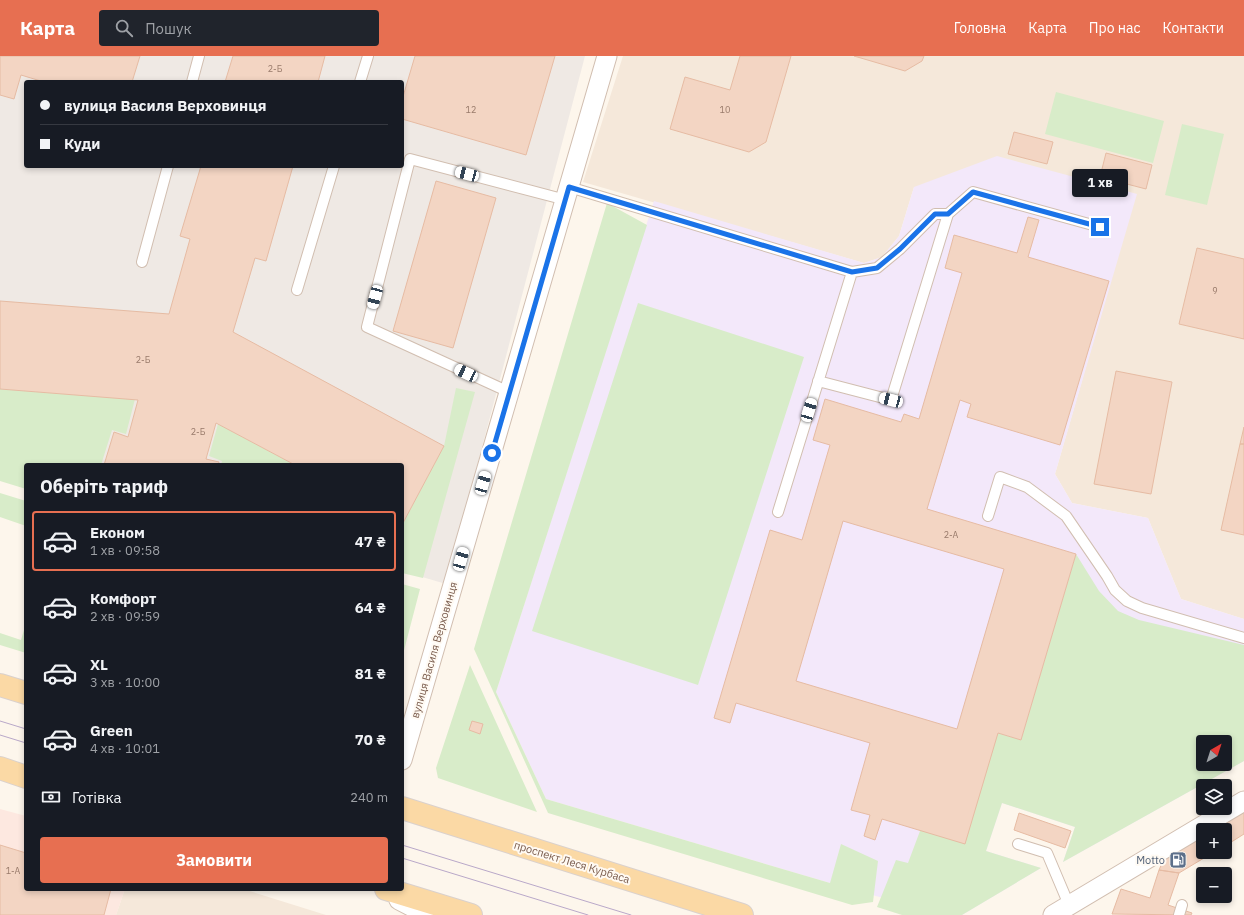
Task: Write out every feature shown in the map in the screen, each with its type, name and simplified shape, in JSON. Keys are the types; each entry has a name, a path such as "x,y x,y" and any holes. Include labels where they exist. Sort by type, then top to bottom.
{"main road":[{"path":"0,685 24,692"},
{"path":"0,768 24,776"},
{"name":"проспект Леся Курбаса","path":"404,809 742,915"},
{"path":"393,891 471,915"}],"street":[{"name":"вулиця Василя Верховинця","path":"404,753 607,56"},
{"path":"1053,915 1244,801"},
{"path":"380,891 428,915"}],"lane":[{"path":"193,80 199,56"},
{"path":"361,80 368,56"},
{"path":"509,392 367,327 410,159 567,193 852,272 877,268 900,249 935,214 948,214"},
{"path":"142,262 167,168"},
{"path":"297,290 333,168"},
{"path":"818,381 891,400 948,214 973,192 1100,227"},
{"path":"778,512 852,272"},
{"path":"988,516 1000,477 1027,487 1066,516 1115,590 1127,601 1142,608 1244,638"},
{"path":"1018,844 1047,853 1069,905"}],"shaded area":[{"path":"0,56 585,56 446,584 404,572 404,463 37,463 0,452"},
{"path":"623,56 1244,56 1244,619 1181,599 1148,518 1072,503 1055,474 1136,194 914,187 899,236 882,257 864,263 583,182"},
{"path":"997,156 1137,194 1055,474 1072,503 1148,518 1181,599 1244,619 1244,761 1232,768 1232,735 1196,735 1196,771 1226,771 1212,779 1196,779 1196,788 1063,862 1075,827 1002,803 986,851 1041,868 962,915 943,915 546,799 496,692 654,201 864,263 882,257 899,236 914,187"},
{"path":"0,809 24,815 24,891 124,891 116,915 0,915"},
{"path":"124,891 249,891 326,915 116,915"}],"green space":[{"path":"1056,92 1164,121 1153,163 1045,134"},
{"path":"1182,124 1224,134 1207,205 1165,195"},
{"path":"607,203 647,225 496,692 546,799 830,883 841,844 878,861 873,902 852,905 548,813 474,649"},
{"path":"638,303 804,357 698,685 532,631"},
{"path":"456,388 475,392 423,578 404,573 404,521 444,446"},
{"path":"0,389 135,399 126,434 112,430 102,463 24,463 24,488 0,481"},
{"path":"218,424 291,463 222,463 222,461 209,456"},
{"path":"0,493 24,500 24,525 0,517"},
{"path":"1076,554 1099,591 1118,611 1139,620 1244,645 1244,761 1232,768 1232,735 1196,735 1196,771 1226,771 1212,779 1196,779 1196,788 1063,862 1075,827 1002,803 986,851 1041,868 962,915 902,915 877,907 896,860 908,863 920,831 998,733 1021,740"},
{"path":"404,585 420,589 404,650"},
{"path":"24,630 24,652 0,645 0,633 21,640"},
{"path":"470,665 537,812 438,778 436,768"}],"building":[{"path":"0,56 140,56 133,80 37,80 21,75 14,99 0,95"},
{"path":"233,56 325,56 319,80 226,80"},
{"path":"415,56 555,56 526,155 404,120 404,93"},
{"path":"740,56 791,56 766,142 749,152 670,129 685,77 730,90"},
{"path":"854,56 924,56 922,61 905,71"},
{"path":"1014,132 1053,142 1047,164 1008,154"},
{"path":"1106,153 1152,165 1146,189 1100,177"},
{"path":"200,168 292,168 266,261 255,258 233,332 444,446 404,521 404,463 291,463 216,423 206,459 219,463 105,463 114,432 128,437 138,400 0,389 0,301 169,314 190,239 180,236"},
{"path":"436,181 496,198 453,348 393,331"},
{"path":"1028,217 1039,220 1028,257 1109,281 1060,445 967,417 971,404 960,400 927,509 1076,554 1021,740 998,733 965,844 882,819 875,840 864,836 870,815 851,810 870,743 736,703 730,723 714,718 770,530 802,540 830,445 813,440 825,399 901,422 904,414 919,419 962,273 945,268 954,235 1017,253","holes":["843,521 1004,569 957,729 796,681"]},
{"path":"1197,248 1244,259 1244,339 1179,324"},
{"path":"1116,371 1172,382 1151,494 1094,484"},
{"path":"1244,427 1244,444 1240,444"},
{"path":"1240,444 1244,444 1244,535 1221,530"},
{"path":"472,721 483,724 480,734 469,730"},
{"path":"1244,806 1244,834 1232,842 1232,823 1215,823 1229,815 1232,815 1232,813"},
{"path":"1019,813 1071,831 1065,848 1014,830"},
{"path":"1196,834 1196,859 1202,859 1179,873 1159,870 1167,852"},
{"path":"0,845 24,852 24,891 110,891 104,915 0,915"},
{"path":"1159,870 1179,873 1168,905 1192,913 1191,915 1112,914 1121,889 1150,898"}],"tram line":[{"path":"0,721 24,728"},
{"path":"0,735 24,742"},
{"path":"404,846 631,915"},
{"path":"404,859 588,915"}],"place":[{"name":"Motto","path":"1178,860"}],"route":[{"path":"492,453 569,187 852,272 877,268 900,249 935,214 948,214 973,192 1100,227"}]}
